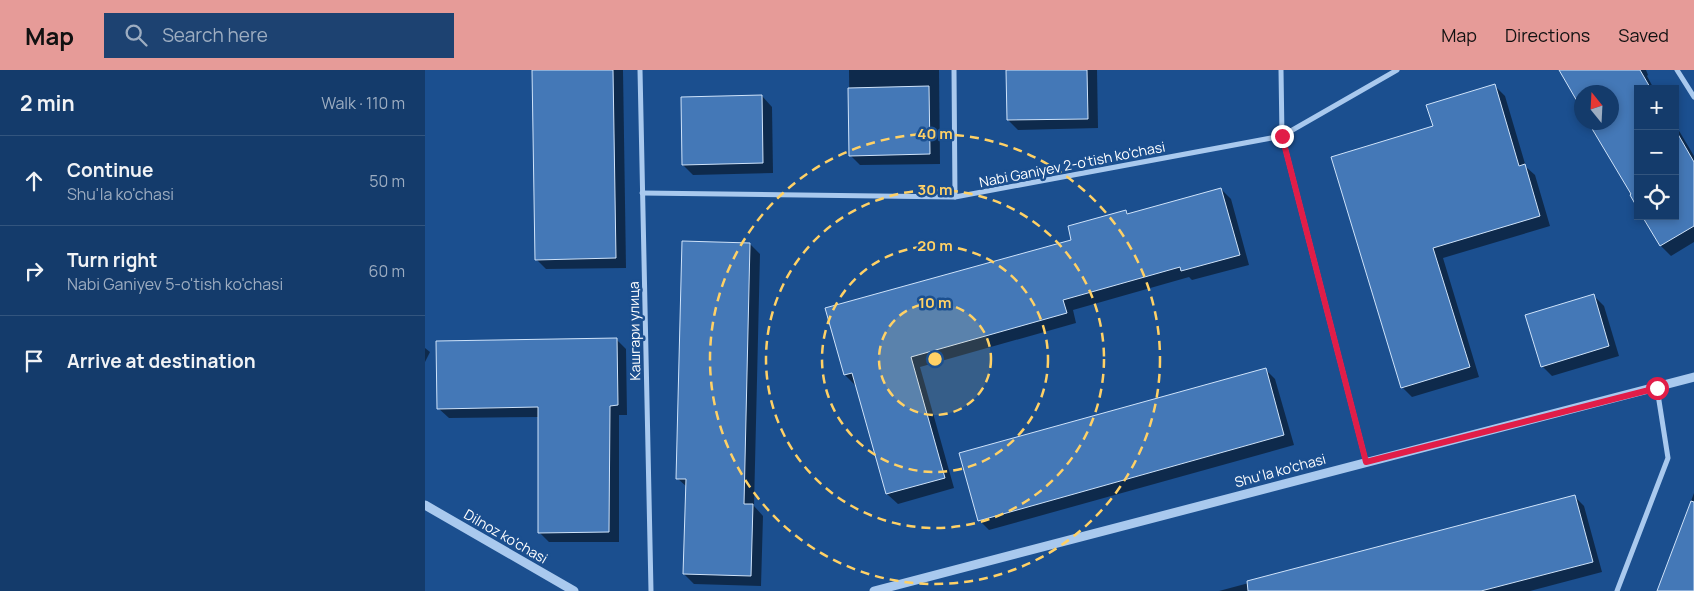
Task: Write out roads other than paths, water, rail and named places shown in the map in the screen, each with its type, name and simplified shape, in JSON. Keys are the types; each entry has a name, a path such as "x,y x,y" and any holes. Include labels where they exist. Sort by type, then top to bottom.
{"street":[{"name":"Кашгари улица","path":"640,70 651,591"},
{"path":"954,70 955,197"},
{"path":"1281,70 1282,136 1366,462"},
{"name":"Nabi Ganiyev 2-o'tish ko'chasi","path":"642,193 955,197 1282,136 1397,70"},
{"path":"1677,70 1694,97"},
{"name":"Shu'la ko'chasi","path":"874,591 1694,377"},
{"path":"1617,591 1668,458 1657,388"},
{"name":"Dilnoz ko'chasi","path":"425,505 574,591"}]}
